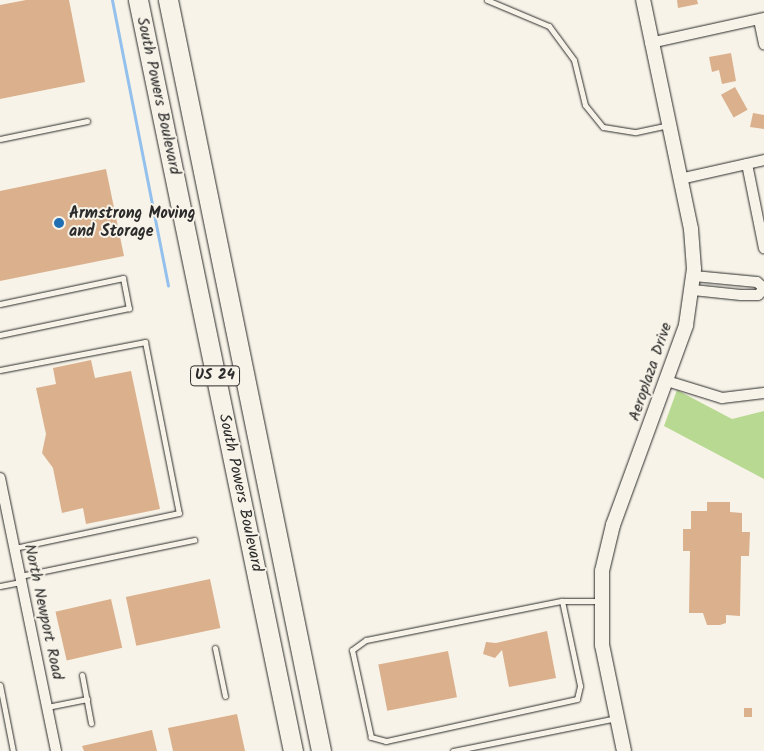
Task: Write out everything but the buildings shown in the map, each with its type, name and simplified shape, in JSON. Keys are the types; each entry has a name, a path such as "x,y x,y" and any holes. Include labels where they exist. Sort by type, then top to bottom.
{"highway":[{"name":"South Powers Boulevard","path":"138,0 292,751"},
{"name":"South Powers Boulevard","path":"168,0 321,751"}],"street":[{"name":"Aeroplaza Drive","path":"621,750 618,718 602,645 600,601 613,525 668,381 693,290 694,276 691,229 650,43 643,0"},
{"path":"650,43 761,19 764,44"},
{"path":"680,179 764,160"},
{"path":"747,164 761,220 764,248"},
{"path":"693,290 758,295 764,288 757,282 694,276"},
{"path":"668,381 722,398 764,393"},
{"name":"North Newport Road","path":"0,478 4,516 21,579 47,707 53,751"}],"lane":[{"path":"487,0 549,26 574,60 586,105 603,127 636,132 668,125"},
{"path":"0,139 87,121"},
{"path":"0,304 123,278 129,308 0,335"},
{"path":"0,370 145,342 179,513 14,548"},
{"path":"0,586 21,579 194,540"},
{"path":"562,601 580,686 577,699 386,741 371,736 352,650 366,640 562,601 600,601"},
{"path":"216,648 225,696"},
{"path":"82,675 91,723"},
{"path":"0,685 13,751"},
{"path":"47,707 87,699"},
{"path":"453,751 618,718"},
{"path":"491,743 493,751"}],"green space":[{"path":"677,390 732,419 764,411 764,479 664,426"}],"waterway":[{"path":"112,0 168,286"}],"place":[{"name":"Armstrong Moving and Storage","path":"59,223"}]}
